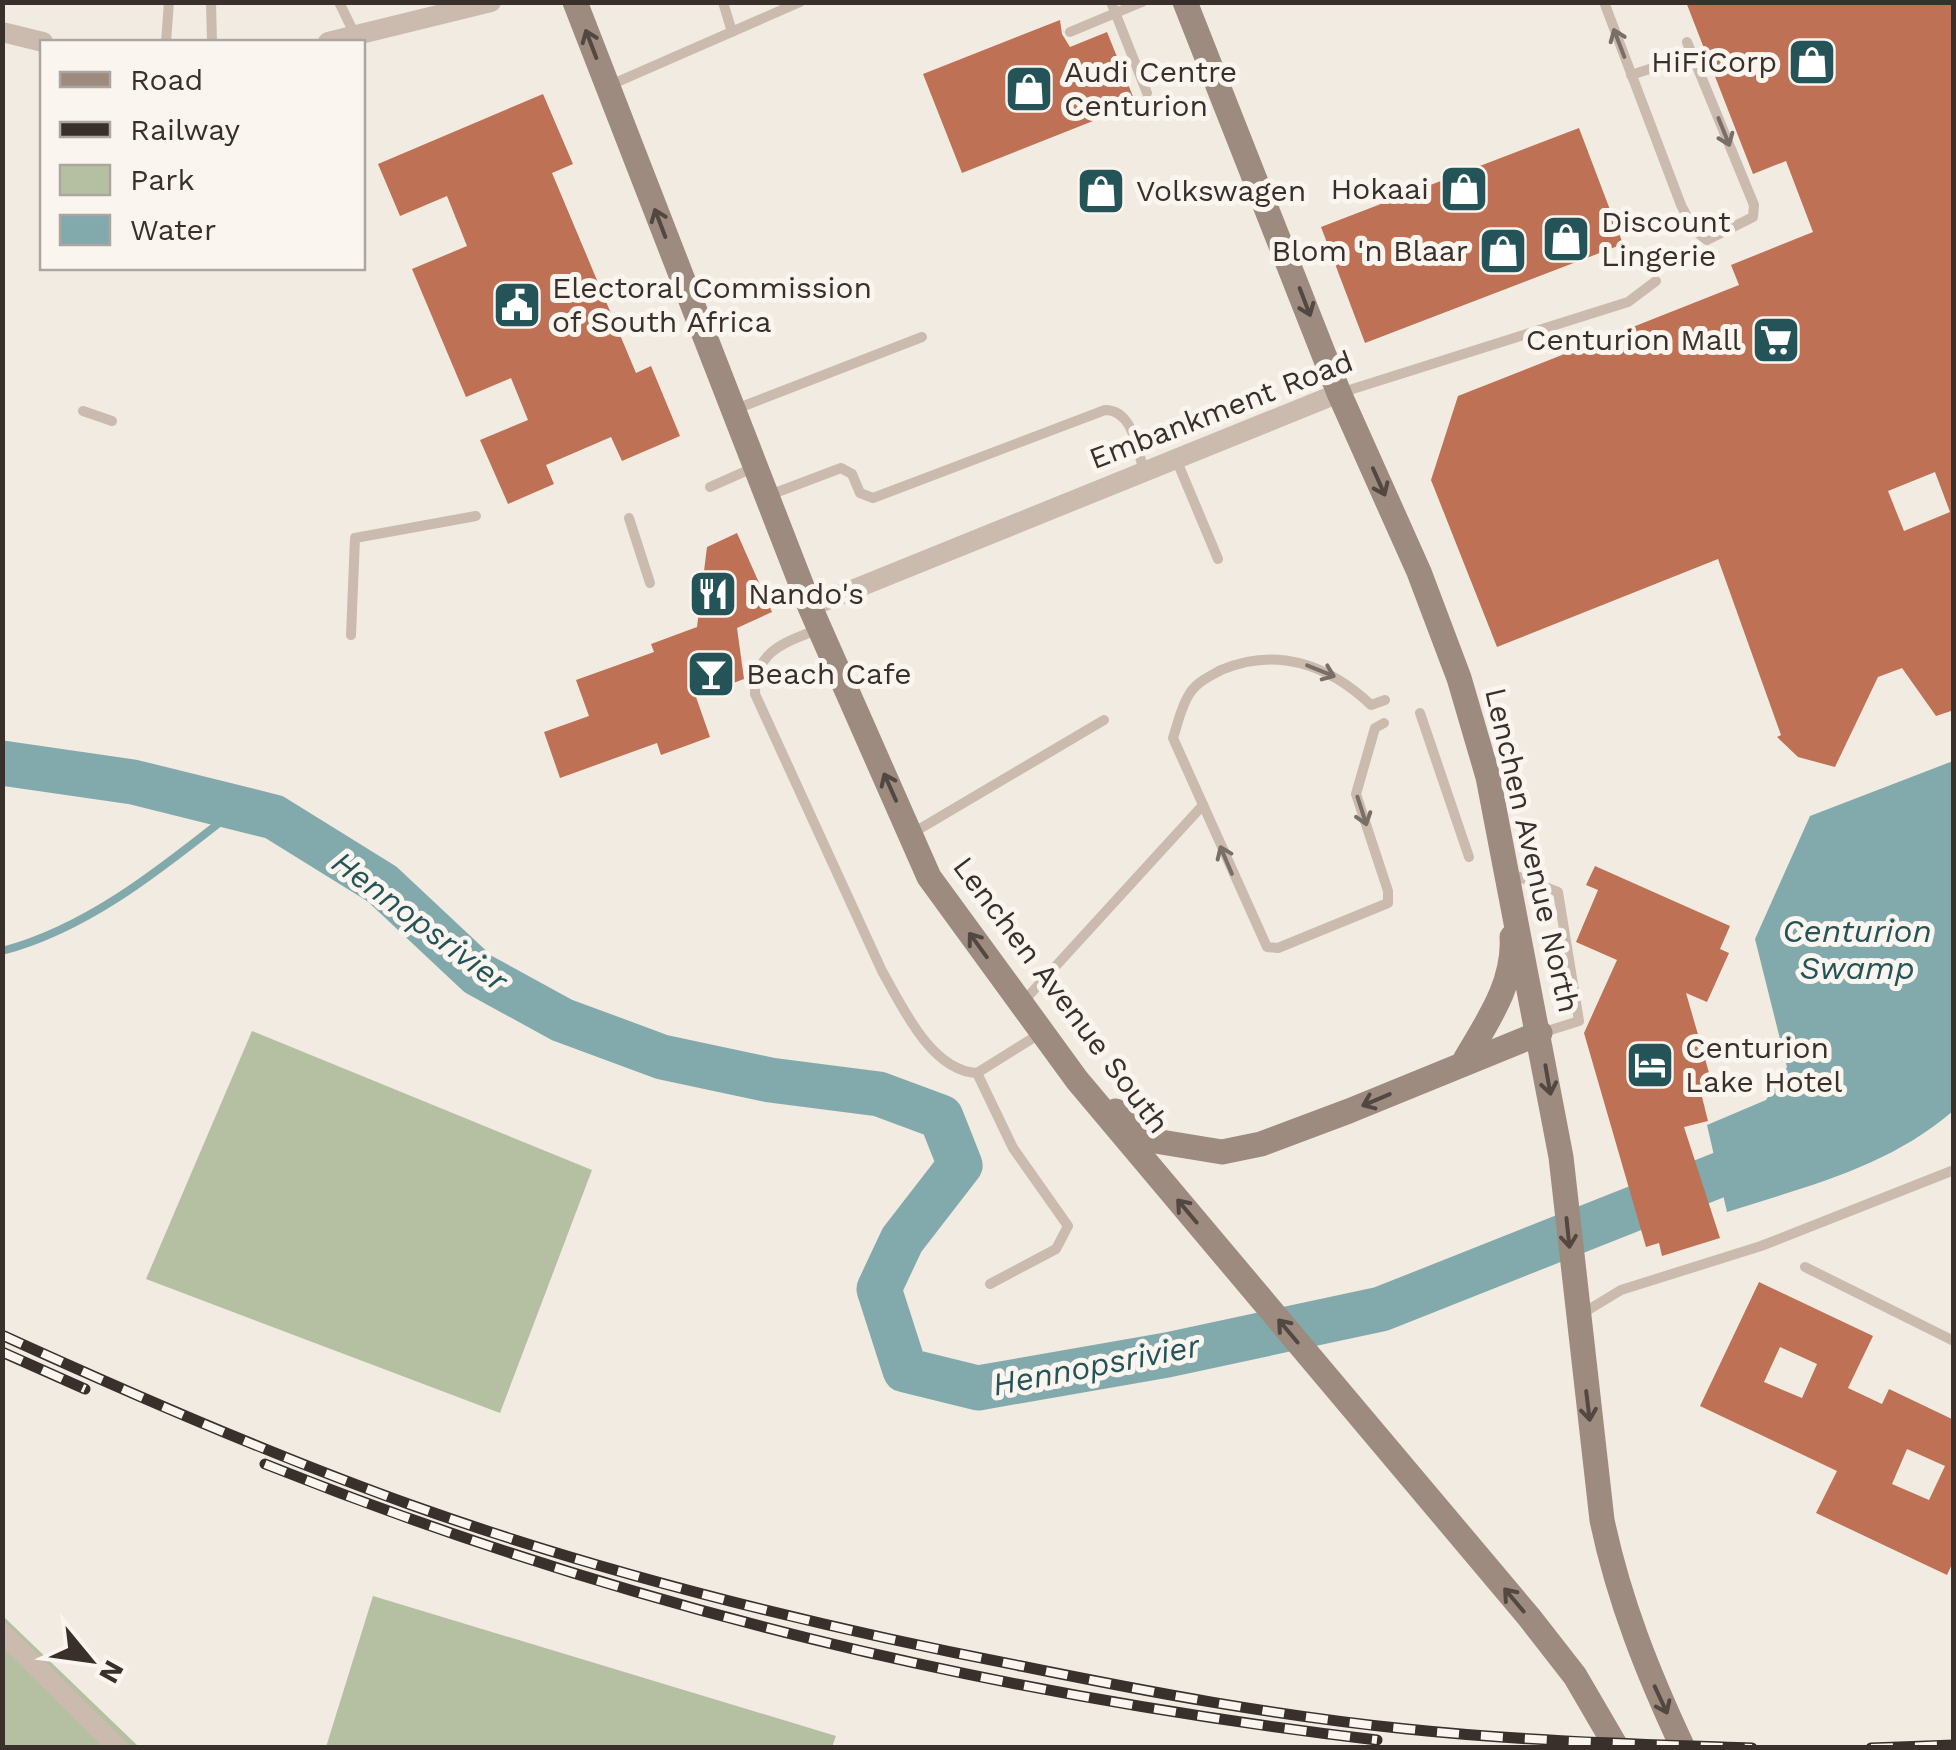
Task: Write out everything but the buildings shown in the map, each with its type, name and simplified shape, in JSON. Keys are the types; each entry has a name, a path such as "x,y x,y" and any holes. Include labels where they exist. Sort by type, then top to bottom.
{"main road":[{"name":"Lenchen Avenue South","path":"575,2 815,618 929,877 1077,1080 1529,1617 1575,1676 1617,1748"},
{"name":"Lenchen Avenue North","path":"1185,2 1339,393 1419,572 1459,678 1490,784 1561,1157 1602,1520 1613,1574 1639,1652 1683,1748"},
{"path":"1464,1060 1494,1012 1513,955 1506,872"},
{"path":"1077,1080 1155,1141 1222,1152 1261,1144 1349,1111 1464,1060 1540,1033"}],"street":[{"path":"342,40 491,2"},
{"path":"2,32 40,41"},
{"name":"Embankment Road","path":"815,618 1144,471 1339,393"},
{"path":"2,1633 118,1748"}],"lane":[{"path":"166,40 169,2"},
{"path":"211,2 212,40"},
{"path":"339,2 356,38"},
{"path":"724,2 732,32"},
{"path":"607,86 800,2"},
{"path":"1070,32 1114,8 1142,2"},
{"path":"1604,2 1681,205 1694,230 1706,240 1745,224 1754,205 1687,42"},
{"path":"1114,8 1147,93"},
{"path":"1631,76 1692,55"},
{"name":"Embankment Road","path":"1339,393 1628,302 1656,282"},
{"path":"734,410 922,337"},
{"path":"767,496 841,468 852,474 860,493 873,498 1105,410 1115,410 1125,418 1144,471"},
{"path":"83,412 112,421"},
{"path":"1176,458 1218,559"},
{"path":"710,487 756,467"},
{"path":"351,635 354,538 476,516"},
{"path":"629,518 650,582"},
{"path":"815,618 774,646 755,675 755,694 848,904 906,1014 954,1068 977,1073 1042,1032"},
{"path":"1384,723 1375,728 1356,794 1390,897 1384,909 1278,948 1267,947 1173,738 1191,690 1209,676 1271,656 1330,673 1371,705 1385,700"},
{"path":"1420,713 1469,857"},
{"path":"910,834 1104,720"},
{"path":"1021,1003 1202,804"},
{"path":"1506,872 1558,892 1578,1021 1540,1033"},
{"path":"977,1073 1013,1148 1068,1226 1056,1249 990,1284"},
{"path":"1576,1314 1621,1290 1761,1246 1954,1170"},
{"path":"1805,1268 1954,1341"}],"green space":[{"path":"252,1031 592,1170 500,1413 146,1279"},
{"path":"373,1596 836,1736 832,1747 326,1747"},
{"path":"3,1616 139,1747 3,1748"}],"water":[{"name":"Centurion Swamp","path":"1953,761 1953,1111 1902,1147 1874,1161 1727,1212 1707,1125 1766,1100 1787,1067 1755,939 1810,816"}],"waterway":[{"name":"Hennopsrivier","path":"2,763 133,782 274,817 382,884 478,974 562,1020 662,1057 770,1080 879,1094 941,1117 960,1165 902,1240 879,1289 905,1370 978,1388 1167,1355 1381,1309 1777,1152"},
{"path":"2,951 35,941 97,910 238,808"}],"railway":[{"path":"2,1335 206,1425 414,1506 563,1555 791,1616 1069,1676 1310,1717 1493,1736 1752,1748"},
{"path":"2,1352 85,1389"},
{"path":"265,1464 538,1562 812,1639 1091,1698 1377,1740"},
{"path":"1871,1748 1954,1745"}],"place":[{"name":"HiFiCorp","path":"1812,62"},
{"name":"Audi Centre Centurion","path":"1029,89"},
{"name":"Hokaai","path":"1464,189"},
{"name":"Volkswagen","path":"1101,191"},
{"name":"Discount Lingerie","path":"1566,239"},
{"name":"Blom 'n Blaar","path":"1503,251"},
{"name":"Electoral Commission of South Africa","path":"517,305"},
{"name":"Centurion Mall","path":"1776,340"},
{"name":"Nando's","path":"713,594"},
{"name":"Beach Cafe","path":"711,674"},
{"name":"Centurion Lake Hotel","path":"1650,1065"}]}
